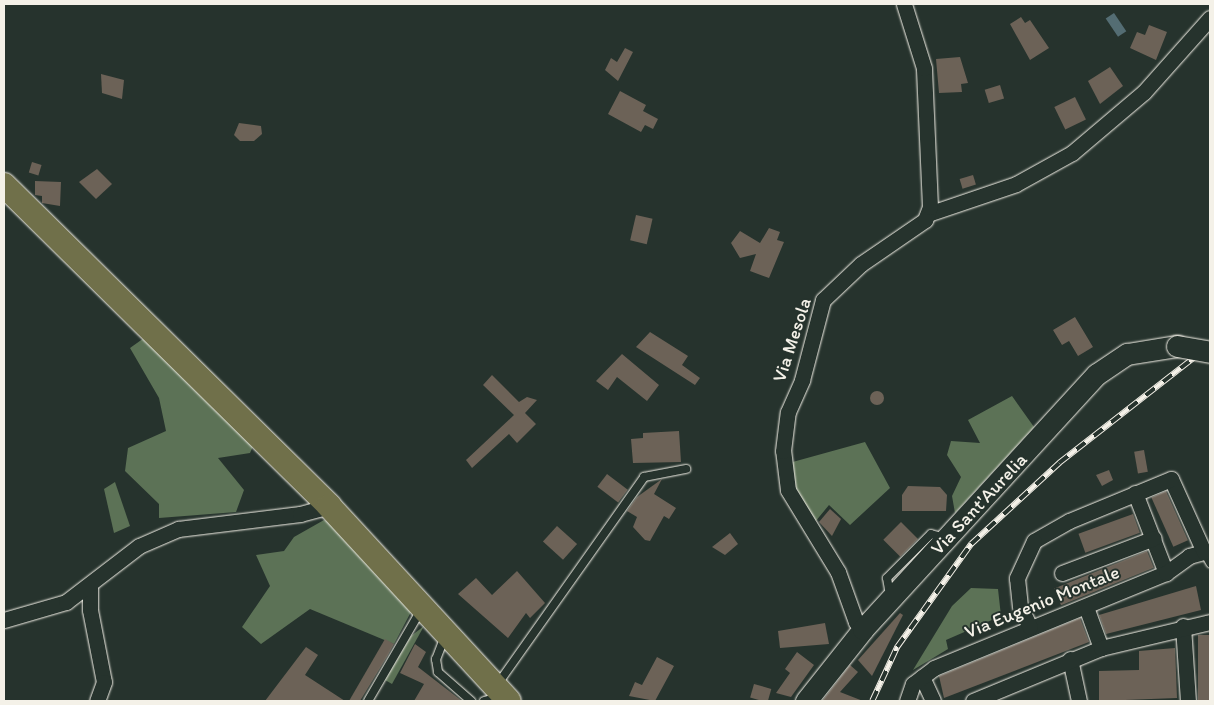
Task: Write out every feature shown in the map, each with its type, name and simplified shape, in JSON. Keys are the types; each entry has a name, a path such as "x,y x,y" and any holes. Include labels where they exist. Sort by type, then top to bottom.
{"main road":[{"path":"4,185 329,506 424,606 499,696"},
{"name":"Via Sant'Aurelia","path":"806,701 863,629 1097,374 1127,354 1177,346 1210,352"}],"street":[{"path":"904,4 924,68 928,214"},
{"name":"Via Mesola","path":"863,629 856,622 838,572 788,490 783,451 788,412 802,380 823,300 861,264 928,214 1016,184 1072,153 1144,92 1210,18"},
{"path":"1030,627 1020,606 1017,578 1034,541 1135,493 1171,479 1207,558"},
{"path":"1135,493 1166,573"},
{"path":"4,620 66,602 90,586 139,546 178,529 300,514 329,506"},
{"path":"1062,573 1154,538"},
{"name":"Via Eugenio Montale","path":"907,701 907,693 922,677 1030,627 1086,607 1166,573 1189,556 1207,558"},
{"path":"90,586 90,610 104,682 97,701"},
{"path":"1086,607 1101,648"},
{"path":"973,701 1070,659 1101,648 1183,626 1210,622"},
{"path":"1183,626 1188,701"},
{"path":"1070,659 1079,701"},
{"path":"922,677 933,701"}],"lane":[{"path":"499,696 644,477 686,469"},
{"path":"368,701 424,606"},
{"path":"447,632 436,659 438,672 471,701"}],"green space":[{"path":"144,338 254,444 250,453 218,458 244,490 236,512 159,518 159,504 125,471 128,448 166,431 159,398 130,348"},
{"path":"1012,396 1034,427 955,513 952,496 961,477 947,455 951,441 980,443 968,420"},
{"path":"865,442 890,488 850,525 829,505 815,522 796,497 789,463"},
{"path":"115,482 130,526 114,533 104,489"},
{"path":"324,520 333,523 412,610 394,644 310,609 261,644 242,627 270,586 256,555 284,551 294,537"},
{"path":"971,588 998,589 1001,616 946,640 948,649 913,670 952,606"},
{"path":"424,626 392,684 385,680 411,636"}],"water":[{"path":"1114,13 1126,31 1118,37 1106,19"}],"building":[{"path":"1021,17 1025,23 1030,20 1049,48 1030,60 1010,24"},
{"path":"1149,25 1167,32 1156,60 1130,48 1137,32 1145,35"},
{"path":"625,48 633,52 618,81 605,70 611,58 617,62"},
{"path":"960,57 968,83 961,84 962,92 939,93 936,59"},
{"path":"1110,67 1123,86 1100,104 1088,81"},
{"path":"101,74 124,80 122,99 102,93"},
{"path":"1000,85 1004,98 989,103 985,90"},
{"path":"620,91 646,105 643,111 658,119 653,129 645,125 641,132 608,114"},
{"path":"1075,97 1086,119 1065,130 1054,107"},
{"path":"239,123 261,126 262,134 254,141 240,141 234,135"},
{"path":"32,162 42,165 38,175 29,173"},
{"path":"97,169 112,184 96,199 79,182"},
{"path":"973,175 976,185 963,189 960,179"},
{"path":"35,181 61,182 60,206 42,203 42,196 35,195"},
{"path":"636,215 653,219 647,244 630,240"},
{"path":"769,228 780,232 777,240 784,242 769,278 750,271 756,254 740,258 731,243 740,231 760,243"},
{"path":"1075,317 1093,347 1078,356 1069,341 1062,345 1053,330"},
{"path":"650,332 688,356 682,365 700,378 695,385 636,347"},
{"path":"622,354 659,385 647,401 617,377 608,390 596,381"},
{"path":"492,375 519,402 527,397 537,400 525,413 536,424 517,443 509,434 472,468 466,460 514,415 483,385"},
{"path":"874,391 880,391 884,398 880,405 874,405 870,401 870,395"},
{"path":"679,431 681,462 633,463 631,439 643,438 643,433"},
{"path":"1144,450 1148,472 1138,473 1134,452"},
{"path":"1109,470 1113,480 1102,486 1096,475"},
{"path":"607,474 628,490 618,502 597,487"},
{"path":"662,479 654,494 676,508 669,519 664,516 650,541 645,540 633,527 637,517 627,511 637,497"},
{"path":"908,486 940,487 947,495 946,511 902,511 902,495"},
{"path":"1166,491 1188,540 1173,547 1151,498"},
{"path":"830,509 841,519 832,536 819,522"},
{"path":"1133,514 1140,533 1085,553 1078,534"},
{"path":"901,522 918,539 900,557 883,540"},
{"path":"557,526 577,544 563,560 543,542"},
{"path":"730,533 738,544 725,555 712,547"},
{"path":"1147,551 1154,568 1061,605 1054,588"},
{"path":"517,571 545,603 530,618 526,613 508,638 458,594 476,578 492,595"},
{"path":"1196,586 1201,610 1106,634 1099,615"},
{"path":"900,613 903,615 872,676 858,660"},
{"path":"1080,618 1089,642 944,698 939,676"},
{"path":"825,623 829,644 780,648 778,631"},
{"path":"1198,635 1210,635 1210,701 1198,701"},
{"path":"385,639 394,644 388,655 360,701 349,701"},
{"path":"415,644 426,652 418,667 462,701 414,701 424,684 400,673"},
{"path":"306,647 318,655 305,675 345,701 265,701"},
{"path":"1175,648 1177,698 1099,701 1099,671 1139,670 1139,651"},
{"path":"797,652 814,665 791,697 776,693 790,673 785,669"},
{"path":"657,657 674,666 655,701 629,696 635,682 642,685"},
{"path":"850,665 858,672 840,692 863,701 822,701"},
{"path":"754,684 771,689 768,701 750,697"}],"railway":[{"path":"872,701 897,647 971,544 1059,463 1210,345"}]}
